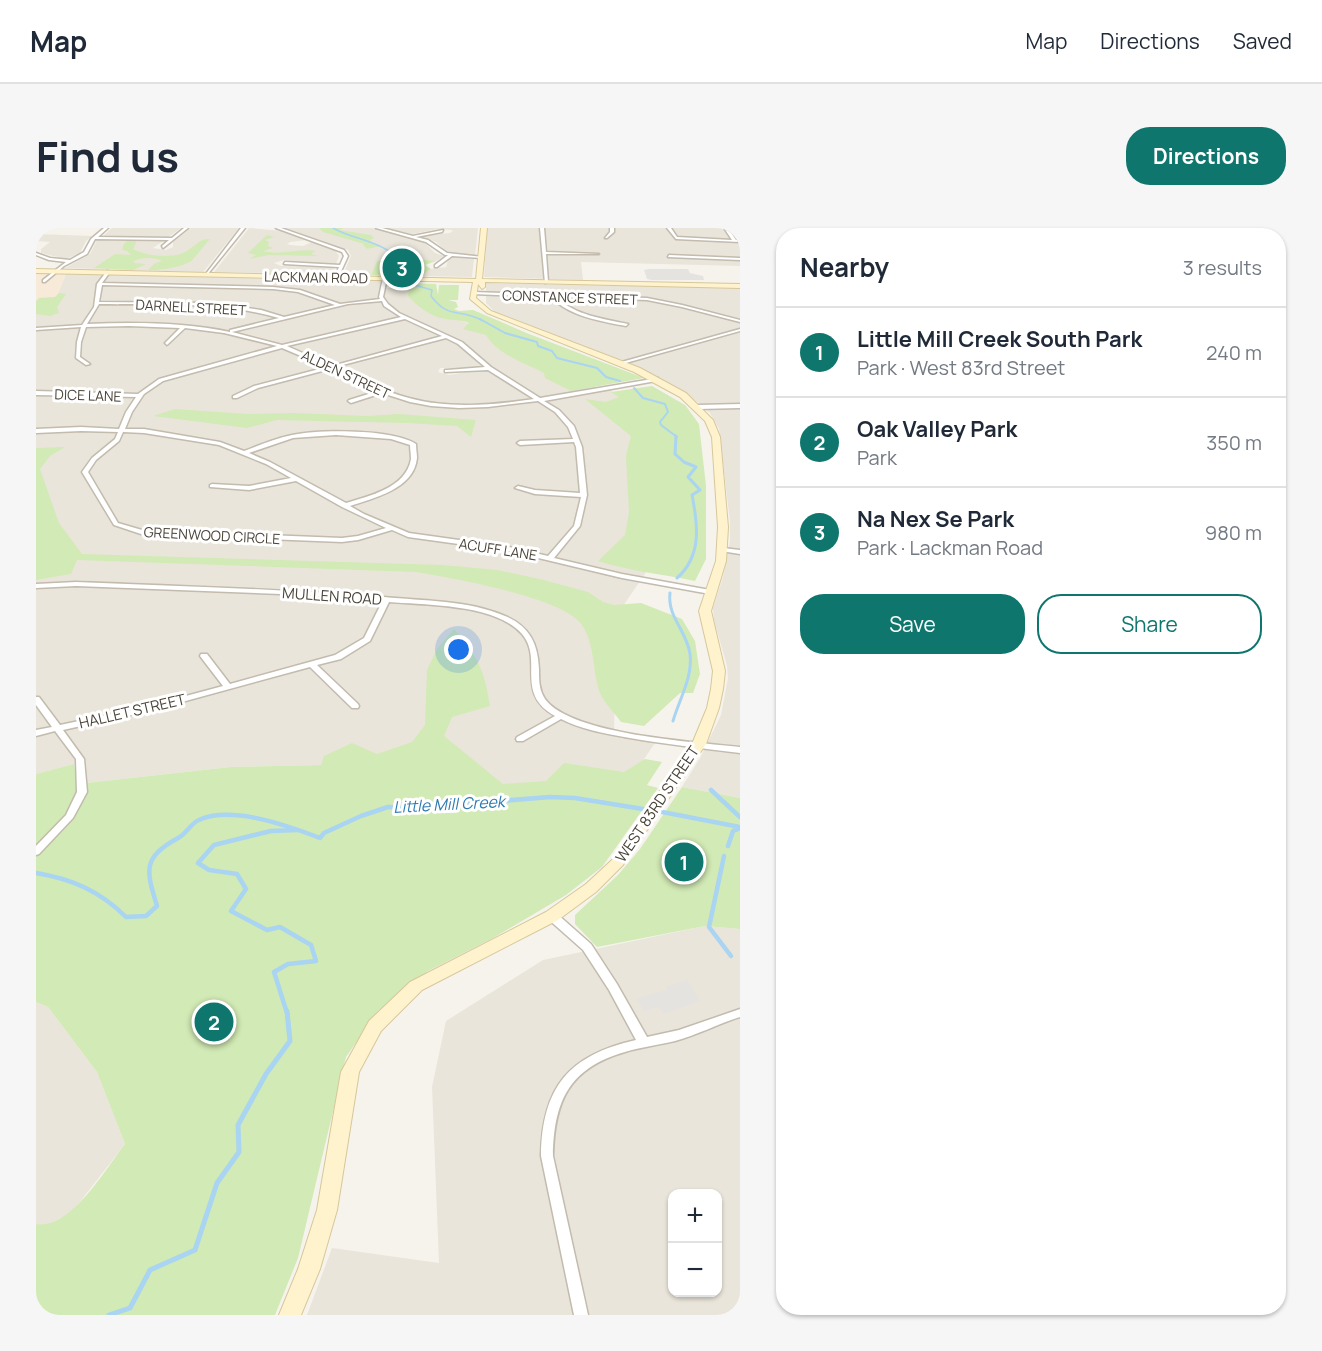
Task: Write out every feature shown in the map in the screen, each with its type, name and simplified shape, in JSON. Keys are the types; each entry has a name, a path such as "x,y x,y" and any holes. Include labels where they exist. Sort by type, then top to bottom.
{"street":[{"path":"45,281 69,261 86,253 95,238 106,228"},
{"path":"163,247 186,228"},
{"path":"206,274 243,228"},
{"path":"278,228 337,247 344,252 346,256 337,277"},
{"path":"378,228 429,242 440,252 450,255 481,257"},
{"path":"477,296 475,283 479,280 483,228"},
{"path":"542,228 546,282"},
{"path":"606,237 612,228"},
{"path":"669,228 676,238 737,241"},
{"path":"726,228 737,241"},
{"path":"412,236 442,231"},
{"path":"95,238 171,239"},
{"path":"298,244 313,241"},
{"path":"544,253 597,254"},
{"path":"36,254 49,259 69,261"},
{"path":"436,266 450,255"},
{"path":"669,256 739,258"},
{"path":"285,263 341,266"},
{"name":"LACKMAN ROAD","path":"36,271 740,286"},
{"path":"88,364 78,358 79,342 84,326 97,303 99,284 108,272"},
{"path":"385,278 381,293 383,300 391,310 460,343 489,368 539,399 566,420 577,440 584,495 577,526 550,558"},
{"path":"99,284 273,288 299,291 340,305"},
{"path":"553,295 555,301 564,306 626,325"},
{"name":"CONSTANCE STREET","path":"477,296 625,297 667,303 740,321"},
{"name":"WEST 83RD STREET","path":"290,1315 309,1269 327,1210 350,1072 375,1026 416,986 552,916 598,882 618,862 699,744 713,708 719,671 705,611 723,550 716,437 709,420 698,407 656,379 503,319 489,312 477,296"},
{"path":"667,303 675,298"},
{"path":"226,333 340,305 383,300"},
{"name":"DARNELL STREET","path":"97,303 237,307 283,318"},
{"path":"122,430 129,412 140,396 152,385 171,376 283,346 404,318"},
{"path":"167,344 183,327"},
{"name":"ALDEN STREET","path":"36,328 183,327 226,333 283,346 380,392 413,401 466,406 502,405 656,379"},
{"path":"620,363 740,330"},
{"path":"235,397 256,387 397,348 446,337"},
{"path":"447,371 489,368"},
{"path":"351,401 380,392"},
{"name":"DICE LANE","path":"36,393 140,396"},
{"path":"698,407 740,406"},
{"name":"ACUFF LANE","path":"36,431 122,430 192,438 244,453 344,506 390,529 408,535 489,546 622,576 710,592"},
{"name":"GREENWOOD CIRCLE","path":"122,430 117,440 94,459 85,472 110,517 125,529 155,533 318,540 358,538 390,529"},
{"path":"244,453 282,439 304,435 382,436 412,440 415,453 405,481 385,492 344,506"},
{"path":"520,443 536,440 577,440"},
{"path":"212,486 249,488 296,479"},
{"path":"518,488 535,492 584,495"},
{"path":"723,550 740,552"},
{"name":"MULLEN ROAD","path":"36,586 111,585 307,593 466,607 497,615 516,626 532,643 534,687 538,696 560,717 589,727 740,750"},
{"name":"HALLET STREET","path":"36,733 146,709 338,657 367,639 386,600"},
{"path":"204,656 228,687"},
{"path":"312,665 355,706"},
{"path":"36,699 80,759 82,792 70,816 37,851"},
{"path":"520,738 560,717"},
{"path":"552,916 587,947 613,987 644,1043"},
{"path":"581,1315 547,1156 546,1131 563,1087 578,1071 610,1052 678,1035 740,1013"}],"shaded area":[{"path":"112,228 181,228 167,238 103,236"},
{"path":"191,228 239,228 203,272 65,268 90,254 97,240 165,240 153,248 166,250 173,247 173,242"},
{"path":"249,228 283,231 306,240 287,244 303,246 312,242 334,249 339,256 336,264 284,260 274,263 281,266 335,267 331,274 214,272"},
{"path":"286,228 372,228 423,241 435,253 444,256 436,261 377,261 371,275 343,275 351,256 348,250"},
{"path":"386,228 478,228 475,256 447,252 436,242 420,236 450,233 453,231 451,230 438,229 412,234"},
{"path":"487,228 740,228 740,266 581,262 583,280 484,277"},
{"path":"36,234 92,236 86,241 80,253 66,259 41,253 41,249 50,242 36,241"},
{"path":"453,257 474,259 472,277 420,276 431,269 446,267 448,260"},
{"path":"688,269 690,273 703,276 704,280 652,280 647,279 644,270"},
{"path":"36,273 66,274 50,313 36,313"},
{"path":"66,274 381,281 380,288 417,288 445,314 492,333 598,388 608,389 635,406 661,550 619,612 616,634 614,734 657,740 629,781 502,787 357,764 231,767 77,784 74,764 36,774 36,313 50,313","holes":["451,339 463,342 493,368 449,375 438,372 440,368 482,367"]},
{"path":"486,283 740,288 740,798 682,787 700,758 721,715 728,678 713,608 723,577 730,541 730,522 719,429 710,413 699,403 652,374 496,313 486,303"},
{"path":"705,926 740,929 740,1315 307,1315 332,1248 439,1263 432,1087 446,1021 543,960"},
{"path":"687,980 700,1001 664,1014 659,1007 644,1011 636,998 667,990 666,987"},
{"path":"36,1002 48,1007 97,1072 125,1144 72,1212 46,1226 36,1224"}],"green space":[{"path":"319,228 344,228 339,230 371,235 374,238 370,240 372,243 381,246 367,249 364,244 323,232"},
{"path":"267,235 274,237 265,240 269,242 268,246 273,248 263,251 276,253 310,250 316,251 311,254 318,256 269,255 249,259 256,255 248,253"},
{"path":"129,239 137,240 133,249 152,255 166,256 180,254 199,242 210,239 191,261 176,267 148,270 154,264 162,261 148,258 134,261 134,263 146,264 133,270 94,268 115,254 131,255 122,250"},
{"path":"411,258 436,261 425,265 431,269 420,276 371,275 377,261"},
{"path":"400,283 436,284 438,295 439,285 459,285 458,300 448,300 456,302 458,307 454,309 473,310 644,378 571,391 545,378 544,373 497,348 486,335 463,329 469,323 440,318 425,310 408,296 409,288"},
{"path":"59,293 66,294 57,307 59,313 50,316 36,314 36,301 39,298 55,297"},
{"path":"652,386 685,405 699,424 706,486 706,559 695,581 598,561 625,535 629,512 626,456 631,436 585,399 606,402 619,397 611,392"},
{"path":"175,409 248,414 367,416 399,414 476,420 471,437 457,426 277,420 247,428 153,416"},
{"path":"65,447 50,456 40,469 59,523 82,554 443,565 497,570 540,579 588,592 603,602 614,605 641,603 682,619 695,641 700,674 693,693 680,693 644,726 621,722 599,692 589,639 582,625 571,615 553,606 505,590 416,572 77,560 71,574 36,580 36,448"},
{"path":"454,629 479,664 490,706 452,717 444,736 503,784 546,781 564,763 624,772 645,759 662,762 647,785 658,788 602,867 566,895 493,938 428,971 378,1011 346,1057 298,1258 275,1315 36,1315 36,1224 49,1223 75,1208 125,1144 97,1072 48,1007 36,1002 36,774 74,764 77,784 231,767 321,765 324,756 352,743 377,754 412,742 425,725 427,670 437,649"},
{"path":"682,787 740,798 740,929 705,926 597,947 575,924 575,915 618,875 640,849"}],"waterway":[{"path":"333,228 385,249 394,255 406,275"},
{"path":"404,282 432,290 431,296 449,311 483,321"},
{"path":"480,319 505,333 537,342 538,346 552,351 557,358 597,368 606,377 620,381"},
{"path":"634,388 643,398 665,404 668,412 660,422 661,425 676,436"},
{"path":"676,436 675,454 684,462 696,467 688,477 700,490 692,495 696,518 694,550 691,560 677,578"},
{"path":"670,593 671,609 690,654 688,680 673,721"},
{"path":"711,790 740,817"},
{"name":"Little Mill Creek","path":"36,873 62,879 96,893 126,917 146,916 157,906 149,874 153,859 158,852 181,836 196,821 212,816 227,815 260,819 320,838 324,833 361,816 388,807 413,808 550,797 575,798 649,810"},
{"name":"Little Mill Creek","path":"657,811 740,827"},
{"path":"728,846 733,831 740,828"},
{"path":"287,1013 274,972 288,964 316,961 311,945 280,927 267,930 231,911 246,889 237,874 209,870 198,863 214,845 271,831 297,830"},
{"path":"724,856 709,927 731,956"},
{"path":"109,1315 130,1308 150,1270 195,1250 217,1183 239,1152 238,1125 266,1074 290,1041 287,1011"}],"place":[{"name":"Na Nex Se Park","path":"402,268"},
{"name":"Little Mill Creek South Park","path":"684,862"},
{"name":"Oak Valley Park","path":"214,1022"}]}
